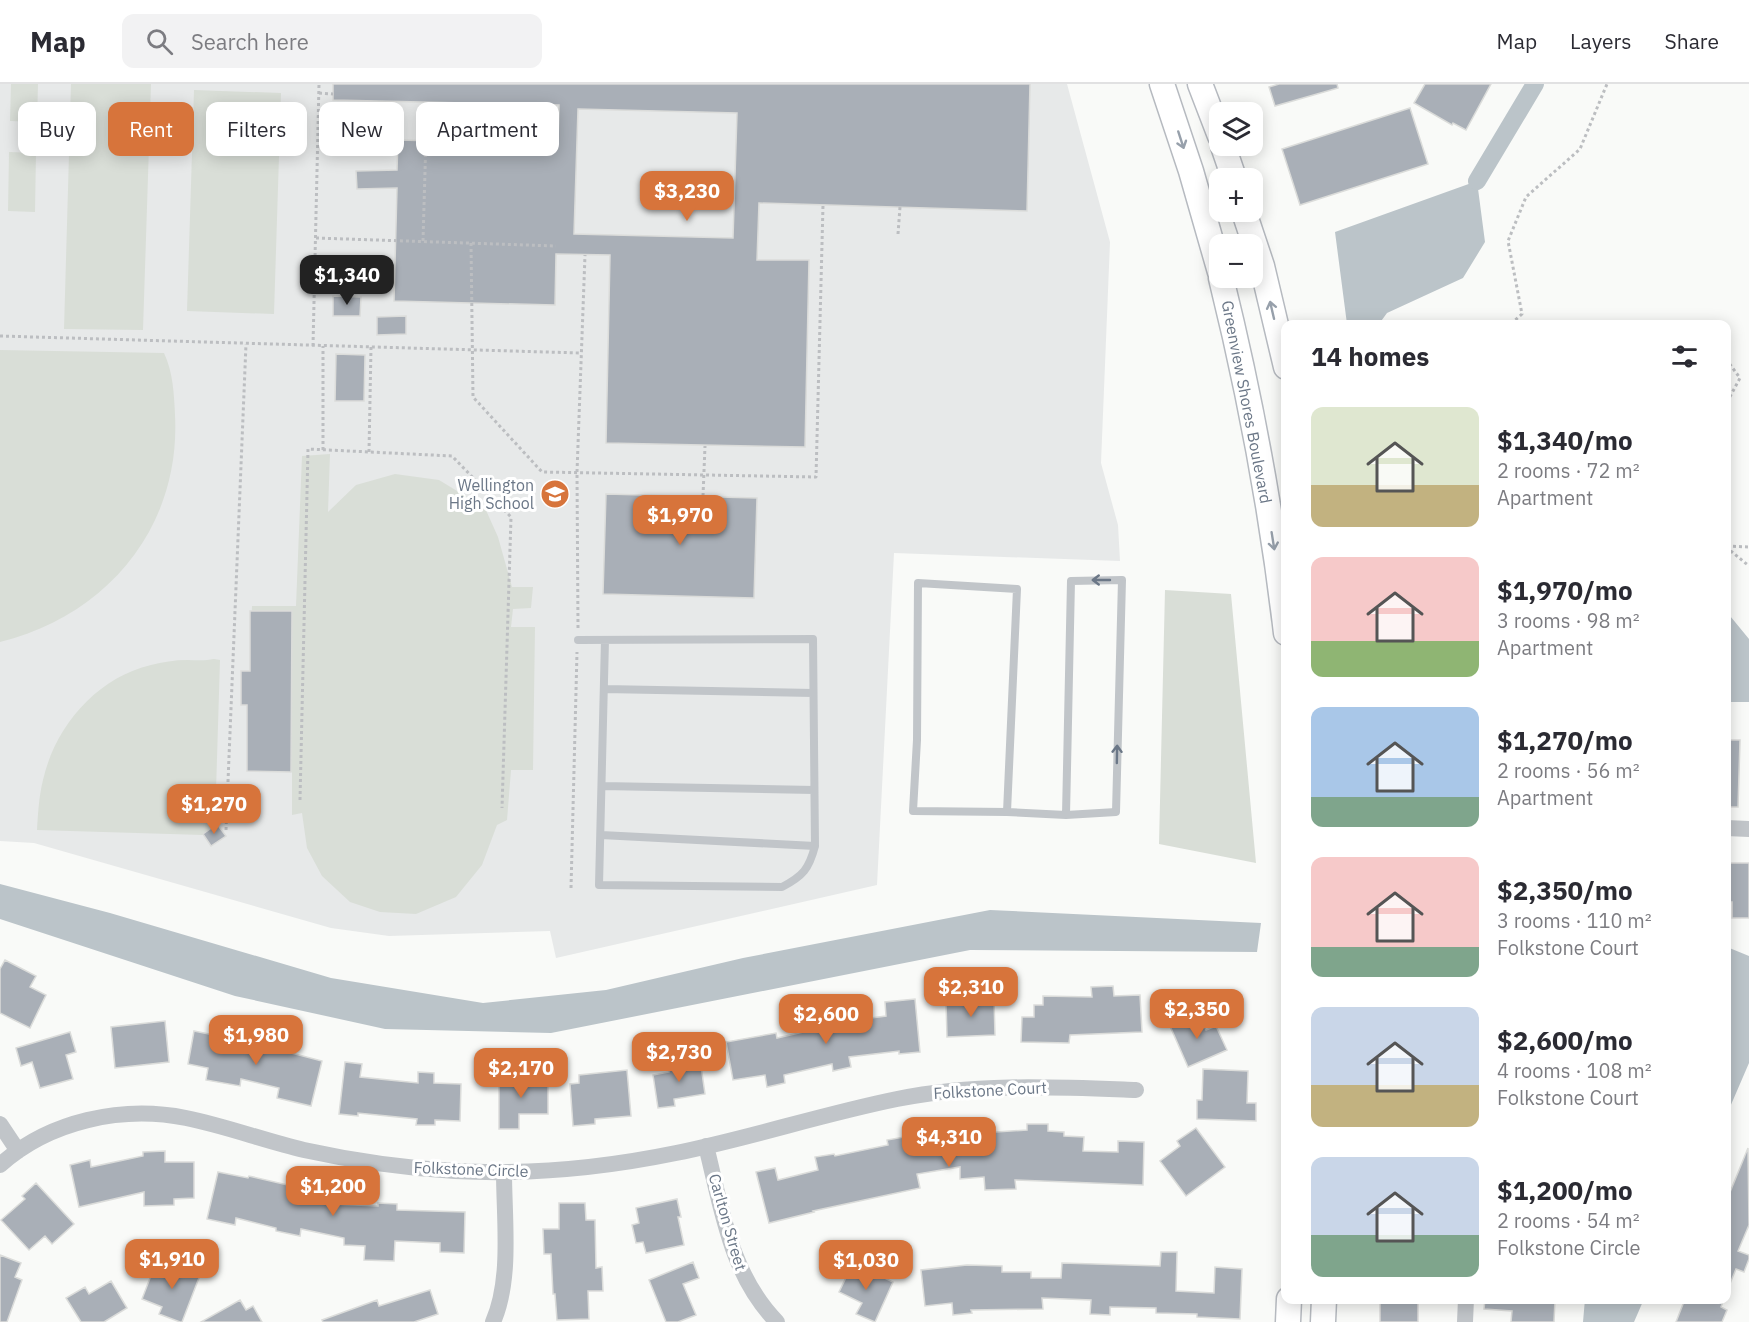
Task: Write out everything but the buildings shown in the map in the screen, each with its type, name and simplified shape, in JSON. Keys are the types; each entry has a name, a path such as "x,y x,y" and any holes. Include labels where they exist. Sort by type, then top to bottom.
{"street":[{"path":"1162,84 1209,234"},
{"path":"1200,84 1209,107"},
{"path":"1248,222 1262,266 1281,346"},
{"name":"Greenview Shores Boulevard","path":"1223,288 1244,376 1263,474 1281,598"},
{"path":"1731,828 1749,829"},
{"name":"Folkstone Court","path":"706,1146 896,1099 945,1091 1035,1086 1136,1090"},
{"name":"Folkstone Circle","path":"0,1165 43,1136 70,1125 127,1114 156,1114 185,1118 302,1149 358,1161 415,1168 504,1172 562,1170 619,1164 706,1146"},
{"path":"0,1124 18,1151"},
{"name":"Carlton Street","path":"706,1146 738,1267 750,1289 777,1322"},
{"path":"493,1322 499,1309 504,1284 504,1172"},
{"path":"1288,1322 1289,1304"},
{"path":"1323,1322 1324,1304"},
{"path":"1465,1322 1466,1304"}],"lane":[{"path":"1007,812 1017,589 918,583 914,811 1066,814 1116,812 1122,580 1071,581 1066,814"},
{"path":"578,640 813,639 815,846 810,864 797,879 782,887 599,885 605,640"},
{"path":"604,689 813,693"},
{"path":"602,786 814,790"},
{"path":"601,835 815,846"}],"path":[{"path":"313,346 320,84"},
{"path":"1515,320 1522,314 1508,241 1526,197 1580,149 1607,84"},
{"path":"319,93 333,94"},
{"path":"423,241 425,156"},
{"path":"471,243 473,397 542,472 816,477 823,205"},
{"path":"898,234 900,207"},
{"path":"316,238 556,246"},
{"path":"571,888 578,640 577,472 585,255"},
{"path":"0,336 581,353"},
{"path":"226,831 246,344"},
{"path":"322,450 324,346"},
{"path":"369,452 371,347"},
{"path":"1731,366 1740,378 1731,395"},
{"path":"703,496 705,446"},
{"path":"300,801 308,449 452,456 511,517 502,808"},
{"path":"1731,546 1749,547"},
{"path":"1731,550 1749,566"}],"shaded area":[{"name":"Wellington High School","path":"0,84 1067,84 1110,242 1101,463 1118,525 1120,561 894,553 877,885 556,958 550,931 389,936 331,928 34,843 0,841"},
{"path":"11,84 38,84 38,102 18,102 18,121 10,121"},
{"path":"71,84 151,84 150,102 108,102 108,156 149,156 143,330 64,329 69,156 96,156 96,102 70,102"},
{"path":"194,90 281,93 281,102 206,102 206,156 279,156 274,314 187,311 192,156 194,156"},
{"path":"9,152 18,152 18,156 36,156 35,212 8,211"},
{"path":"1477,181 1485,242 1463,278 1387,313 1382,320 1346,320 1335,232"},
{"path":"0,350 164,353 171,375 175,415 174,456 165,494 150,530 130,561 104,589 73,611 38,629 0,642"},
{"path":"330,454 328,512 356,485 395,474 439,480 485,508 498,537 512,587 533,587 531,608 513,609 511,627 535,627 533,770 511,770 507,820 497,825 482,865 456,897 416,914 380,912 350,902 322,876 307,848 302,813 292,815 292,772 247,769 252,606 296,606 302,456"},
{"path":"1165,590 1231,594 1256,863 1159,844"},
{"path":"1731,617 1749,639 1749,702 1731,702"},
{"path":"220,660 215,824 203,835 37,830 43,780 49,760 68,724 96,693 113,681 151,665 169,661"},
{"path":"0,884 110,913 331,978 483,1003 606,990 743,958 990,910 1261,923 1257,952 970,950 551,1033 385,1029 235,996 0,919"},
{"path":"1731,949 1749,956 1749,1063 1731,1105"},
{"path":"1585,1304 1642,1304 1634,1322 1583,1322"}],"waterway":[{"path":"1477,181 1535,84"}],"place":[{"name":"Wellington High School","path":"555,494"}]}
